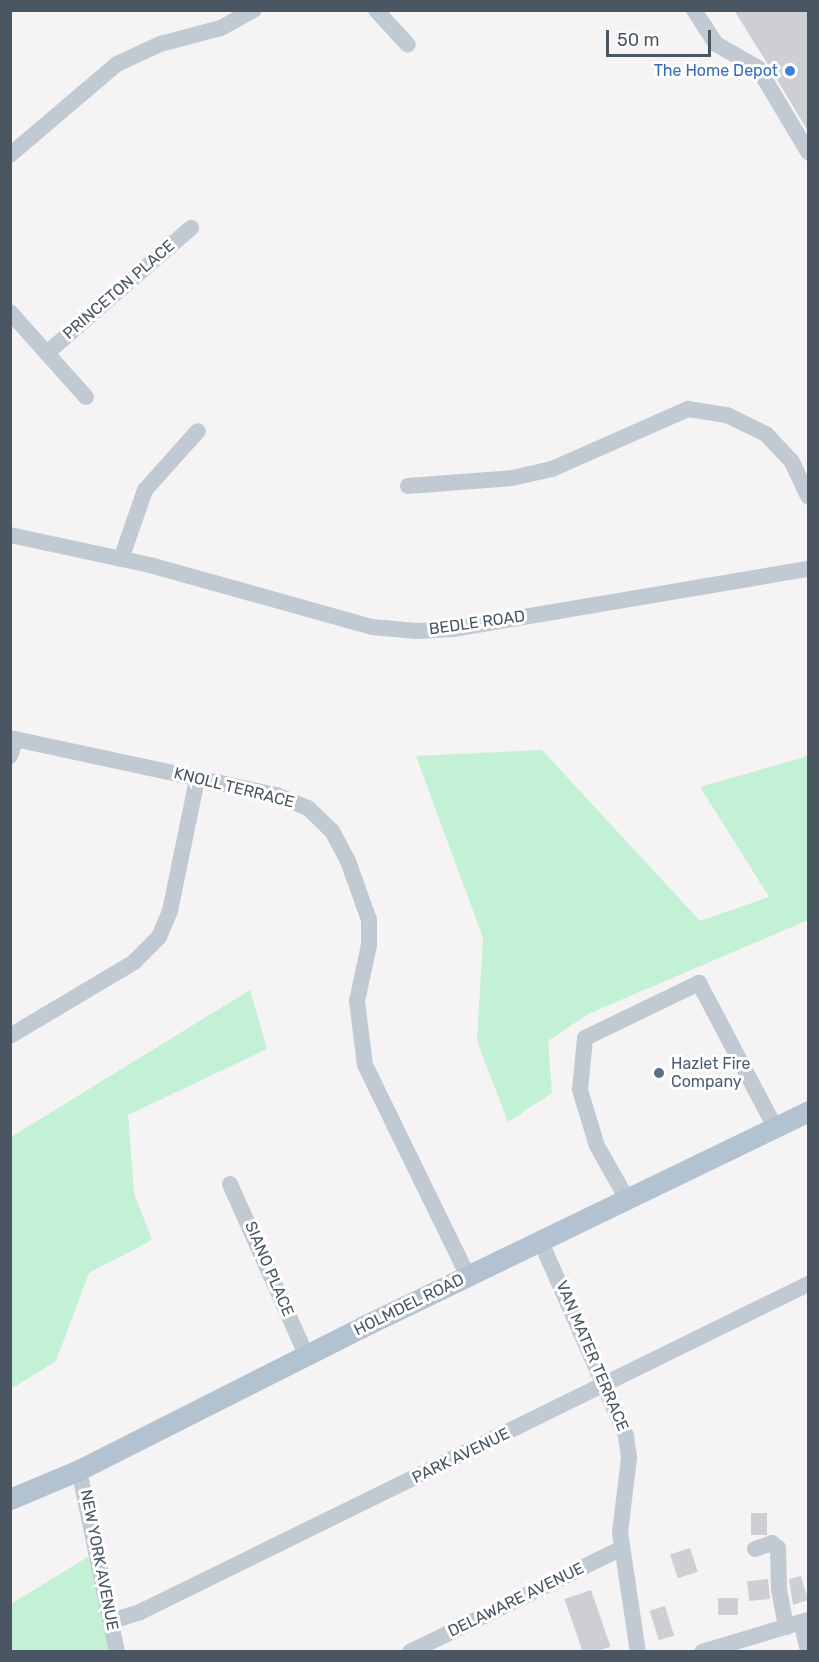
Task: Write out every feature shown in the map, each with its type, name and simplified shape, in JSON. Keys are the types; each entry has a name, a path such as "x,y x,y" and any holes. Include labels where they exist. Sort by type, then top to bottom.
{"main road":[{"name":"HOLMDEL ROAD","path":"10,1499 79,1470 306,1355 808,1111"}],"street":[{"path":"10,155 117,64 160,44 221,28 254,10"},
{"path":"376,10 408,45"},
{"path":"694,10 716,44 758,68 808,152"},
{"name":"PRINCETON PLACE","path":"47,353 191,228"},
{"path":"10,312 86,397"},
{"path":"408,486 512,478 552,469 688,409 727,415 766,434 792,462 808,497"},
{"path":"122,559 145,490 198,431"},
{"name":"BEDLE ROAD","path":"10,535 122,559 372,627 417,631 453,629 808,569"},
{"path":"10,756 13,739"},
{"name":"KNOLL TERRACE","path":"13,739 295,801 321,818 340,843 369,920 369,945 357,1001 365,1065 468,1276"},
{"path":"10,1036 134,962 159,937 170,911 197,779"},
{"path":"627,1199 597,1146 580,1090 585,1038 699,984 775,1127"},
{"name":"SIANO PLACE","path":"230,1184 306,1355"},
{"name":"VAN MATER TERRACE","path":"541,1242 605,1384 628,1446 621,1510 622,1548 638,1652"},
{"name":"PARK AVENUE","path":"111,1621 140,1612 808,1284"},
{"name":"NEW YORK AVENUE","path":"79,1470 117,1652"},
{"path":"754,1549 772,1543 777,1548 779,1590 798,1623 808,1651"},
{"name":"DELAWARE AVENUE","path":"410,1652 622,1548"},
{"path":"702,1652 723,1648 798,1623"}],"green space":[{"path":"542,750 700,921 769,897 700,787 808,756 808,920 588,1014 548,1041 552,1093 508,1122 477,1041 483,938 416,756"},
{"path":"250,990 267,1049 128,1115 134,1193 152,1240 89,1273 56,1361 11,1389 11,1137"},
{"path":"99,1550 117,1651 11,1652 11,1604"}],"building":[{"name":"The Home Depot","path":"734,10 808,10 808,131 767,63"},
{"path":"751,1513 767,1513 767,1535 751,1535"},
{"path":"690,1548 698,1572 678,1578 670,1554"},
{"path":"801,1576 808,1600 793,1605 789,1579"},
{"path":"768,1579 770,1599 749,1601 747,1581"},
{"path":"591,1590 611,1647 595,1652 583,1652 565,1599"},
{"path":"718,1598 738,1598 738,1615 718,1615"},
{"path":"665,1606 674,1636 659,1640 650,1611"}],"place":[{"name":"The Home Depot","path":"790,71"},
{"name":"Hazlet Fire Company","path":"659,1073"}]}
